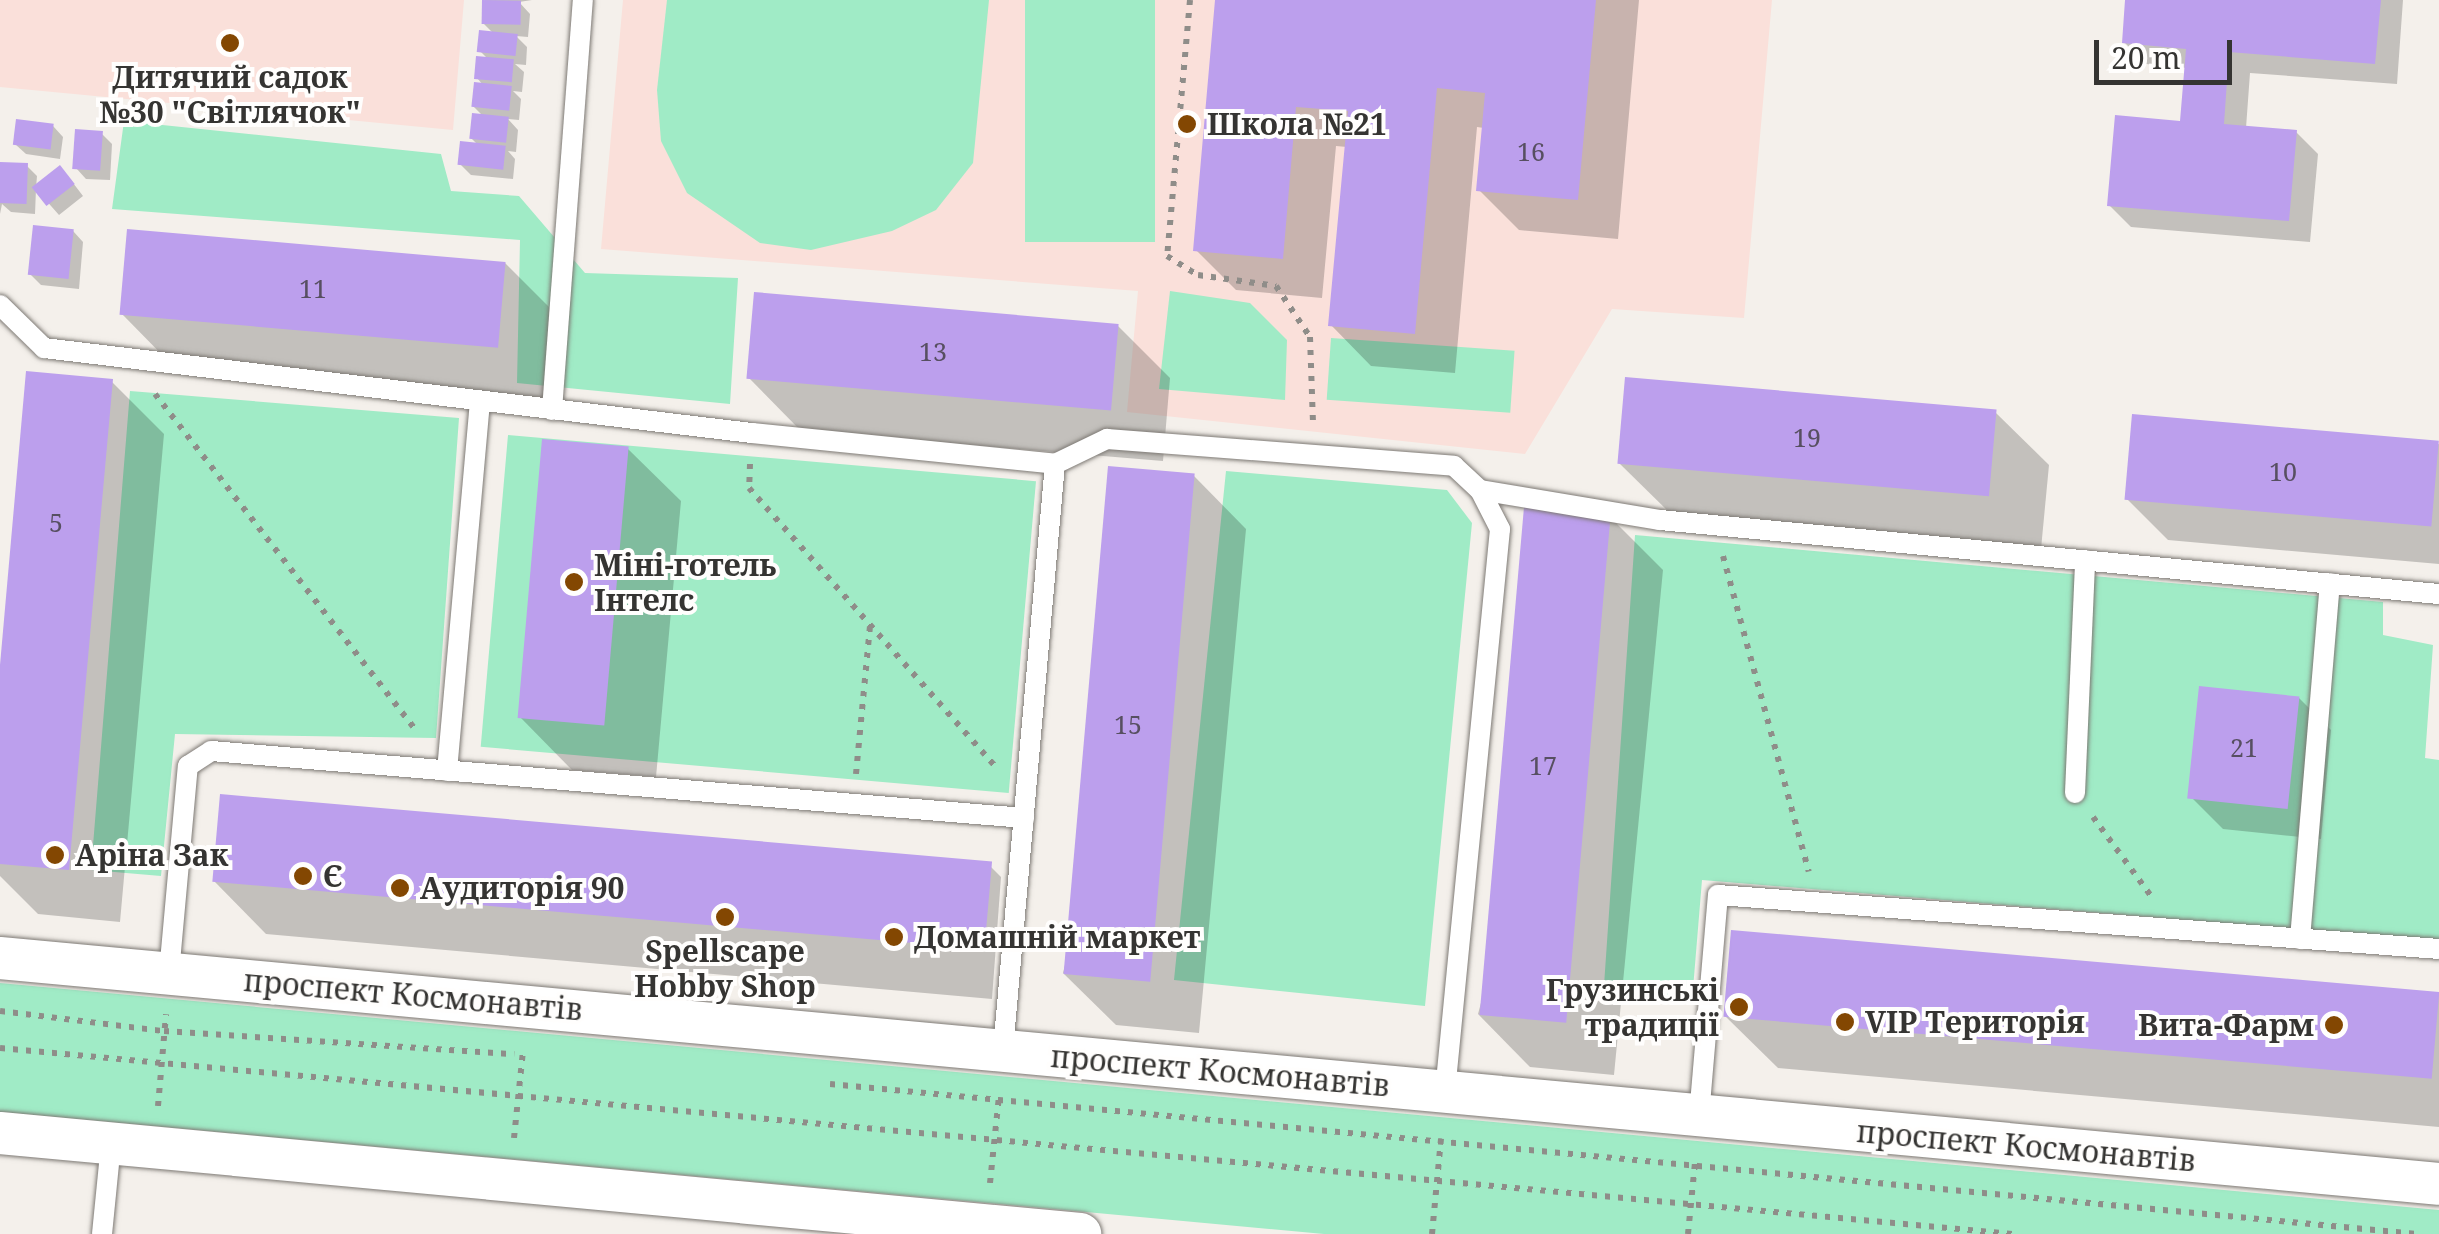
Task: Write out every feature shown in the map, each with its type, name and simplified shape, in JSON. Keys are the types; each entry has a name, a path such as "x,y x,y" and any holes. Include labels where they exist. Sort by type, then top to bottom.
{"street":[{"name":"проспект Космонавтів","path":"0,958 2439,1184"},
{"path":"0,1133 977,1228 1080,1234"}],"lane":[{"path":"552,410 583,0"},
{"path":"0,305 44,348 552,410 1054,464 1108,438 1454,466 1480,490 1500,529 1445,1092"},
{"path":"447,771 480,402"},
{"path":"1003,1050 1054,464"},
{"path":"1480,490 1715,525 2439,594"},
{"path":"2075,793 2085,560"},
{"path":"2300,938 2330,583"},
{"path":"169,973 188,766 211,751 1024,818"},
{"path":"1699,1116 1718,895 2439,949"},
{"path":"102,1234 111,1144"}],"path":[{"path":"1190,0 1167,256 1198,275 1276,286 1310,337 1316,455"},
{"path":"126,358 447,771"},
{"path":"752,432 749,488 1010,782 1024,818"},
{"path":"1715,525 1817,902"},
{"path":"854,804 870,626"},
{"path":"2075,793 2176,929"},
{"path":"154,1148 169,973"},
{"path":"510,1183 526,1005"},
{"path":"0,1010 164,1031 542,1057"},
{"path":"0,1048 2012,1234"},
{"path":"977,1228 995,1139 1003,1050"},
{"path":"820,1083 2417,1234"},
{"path":"1432,1234 1445,1092"},
{"path":"1688,1234 1699,1116"}],"shaded area":[{"name":"Дитячий садок №30 \"Світлячок\"","path":"0,0 464,0 453,130 0,87"},
{"name":"Школа №21","path":"623,0 1772,0 1744,318 1612,309 1525,454 1127,412 1138,291 601,249"}],"green space":[{"path":"667,0 989,0 973,163 936,210 892,231 811,250 760,243 687,193 661,141 657,90"},
{"path":"1025,0 1155,0 1155,242 1025,242"},
{"path":"124,121 441,154 451,191 519,196 585,273 738,278 730,404 517,383 520,240 112,209"},
{"path":"1170,291 1250,303 1287,340 1285,400 1159,389"},
{"path":"1331,338 1515,351 1510,413 1327,400"},
{"path":"130,391 459,418 436,738 175,734 161,876 91,870"},
{"path":"508,435 1036,481 1009,793 481,747"},
{"path":"1226,471 1447,490 1472,523 1425,1006 1174,980"},
{"path":"1635,535 2383,602 2383,635 2433,645 2425,758 2439,760 2439,941 1702,880 1692,1001 1603,1000"},
{"path":"0,983 2439,1210 2439,1234 1324,1234 0,1112"}],"building":[{"path":"482,0 521,1 521,25 482,24"},
{"path":"1215,0 1596,0 1578,200 1476,191 1485,93 1437,88 1415,334 1328,326 1348,111 1296,107 1283,259 1193,251"},
{"path":"2125,0 2381,0 2375,64 2229,52 2224,124 2297,130 2289,221 2107,206 2115,115 2180,121 2186,49 2122,43"},
{"path":"479,30 518,34 515,56 477,52"},
{"path":"476,56 514,59 512,82 474,79"},
{"path":"474,82 512,86 509,111 471,107"},
{"path":"472,113 509,117 506,143 469,139"},
{"path":"16,119 54,124 51,149 13,145"},
{"path":"75,129 103,131 100,171 72,169"},
{"path":"460,141 506,146 503,170 457,165"},
{"path":"0,162 28,163 27,204 0,203"},
{"path":"60,165 75,184 46,206 32,187"},
{"path":"33,225 74,229 69,279 28,275"},
{"path":"127,229 506,262 498,348 120,315"},
{"path":"754,292 1119,324 1111,411 746,379"},
{"path":"26,371 113,379 69,870 0,864 0,665"},
{"path":"1625,377 1997,410 1989,496 1617,464"},
{"path":"2132,414 2439,441 2431,527 2125,500"},
{"path":"542,439 629,447 604,726 518,718"},
{"path":"1108,466 1195,474 1150,982 1064,974"},
{"path":"1524,507 1611,515 1566,1023 1480,1015"},
{"path":"2199,686 2299,697 2288,809 2187,798"},
{"path":"220,794 992,862 984,949 212,882"},
{"path":"1731,930 2439,992 2432,1079 1723,1017"}],"place":[{"name":"Дитячий садок №30 \"Світлячок\"","path":"230,43"},
{"name":"Школа №21","path":"1187,124"},
{"name":"Міні-готель Інтелс","path":"574,582"},
{"name":"Аріна Зак","path":"55,855"},
{"name":"Є","path":"303,876"},
{"name":"Аудиторія 90","path":"400,888"},
{"name":"Spellscape Hobby Shop","path":"725,917"},
{"name":"Домашній маркет","path":"894,937"},
{"name":"Грузинські традиції","path":"1739,1007"},
{"name":"VIP Територія","path":"1845,1022"},
{"name":"Вита-Фарм","path":"2334,1025"}]}
